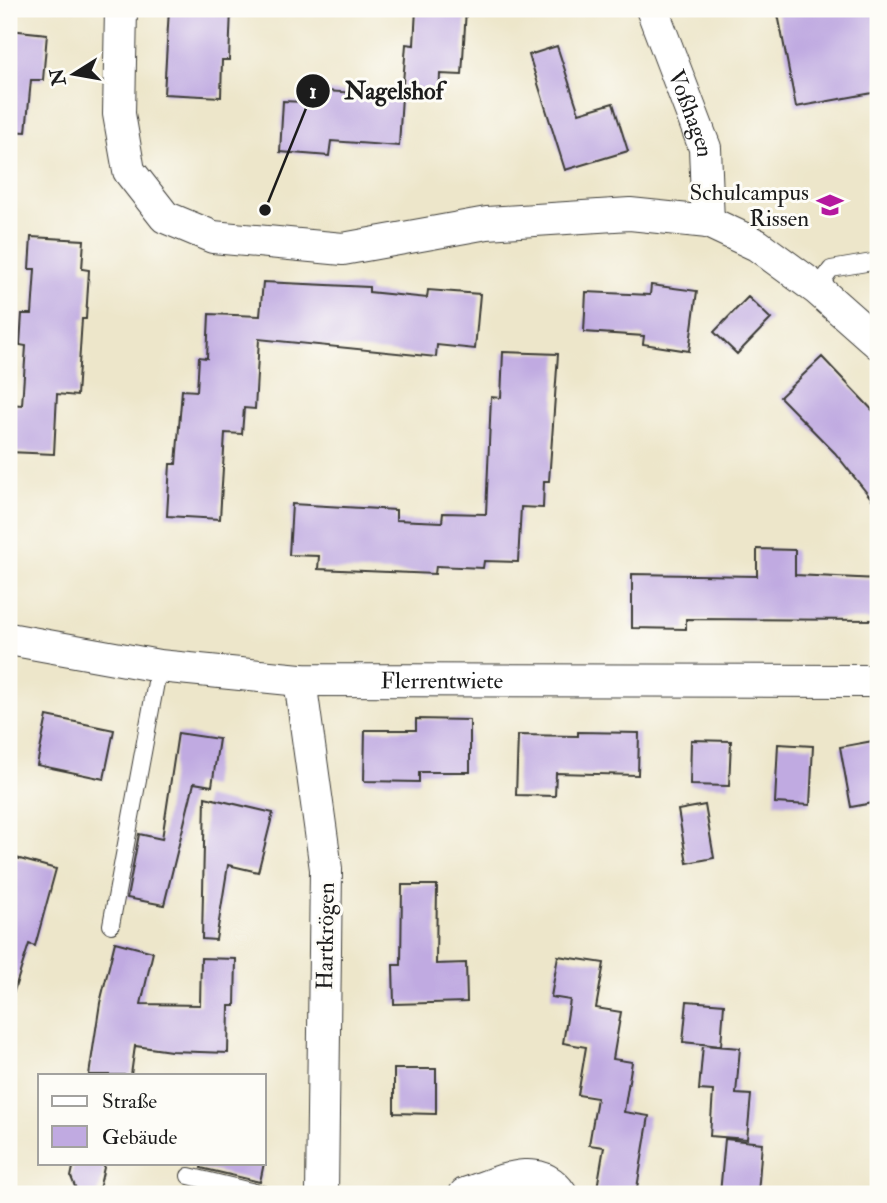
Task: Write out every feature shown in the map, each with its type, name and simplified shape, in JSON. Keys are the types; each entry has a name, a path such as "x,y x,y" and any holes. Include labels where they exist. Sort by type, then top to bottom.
{"street":[{"path":"121,9 119,114 130,171 165,217 213,237 343,249 487,223 630,214 708,222 757,245 817,289 878,343"},
{"name":"Voßhagen","path":"652,9 705,148 708,222"},
{"name":"Flerrentwiete","path":"10,649 300,680 878,681"},
{"name":"Hartkrögen","path":"300,680 326,869 322,1194"},
{"path":"465,1194 527,1175 548,1180 561,1194"}],"lane":[{"path":"817,289 831,270 878,261"},
{"path":"111,925 159,666"},
{"path":"189,1176 263,1194"}],"building":[{"path":"169,9 231,9 229,60 222,60 221,97 164,94"},
{"path":"416,9 466,9 462,75 440,74 439,98 402,96 406,44 414,45"},
{"path":"777,9 878,9 878,92 796,107"},
{"path":"9,30 47,34 43,80 31,80 26,132 9,131"},
{"path":"557,46 579,113 613,103 628,151 565,170 529,55"},
{"path":"326,91 402,96 399,146 331,141 329,156 280,152 283,101 325,103"},
{"path":"31,237 84,240 82,269 89,270 86,319 82,319 77,396 57,394 54,454 9,452 9,404 22,405 26,346 20,345 22,314 32,314 35,269 29,269"},
{"path":"263,282 369,287 369,292 427,298 428,290 480,294 475,349 437,345 436,357 259,339 255,409 244,408 242,434 225,433 220,519 167,516 170,464 176,464 182,390 197,391 199,357 207,358 209,314 260,316"},
{"path":"651,285 697,291 689,351 643,344 644,336 584,332 586,292 650,295"},
{"path":"748,297 771,319 737,354 714,332"},
{"path":"503,352 558,354 549,481 544,481 543,508 521,507 518,562 484,561 483,568 436,566 435,574 318,569 319,556 289,555 292,504 396,510 396,520 442,522 443,513 486,514 491,397 501,398"},
{"path":"822,357 878,416 878,507 835,453 780,397"},
{"path":"757,549 795,550 795,575 878,579 878,620 686,619 686,629 632,628 632,574 757,576"},
{"path":"47,716 114,730 104,779 37,765"},
{"path":"416,719 470,720 470,772 419,772 419,782 364,781 365,730 416,730"},
{"path":"578,732 639,733 638,775 556,773 555,796 516,795 518,735 578,736"},
{"path":"178,733 219,739 212,786 194,783 164,905 127,898 139,834 162,839"},
{"path":"691,740 731,741 729,786 690,785"},
{"path":"878,740 878,802 851,807 840,747"},
{"path":"778,744 813,746 810,805 775,803"},
{"path":"205,797 273,813 258,872 228,865 216,940 202,939"},
{"path":"705,805 714,858 687,863 678,810"},
{"path":"9,856 56,869 35,946 29,944 14,991 9,990"},
{"path":"402,885 437,885 436,964 466,963 467,1002 394,1004 393,965 401,965"},
{"path":"115,942 153,952 141,1004 200,1005 201,958 236,959 235,1006 229,1006 228,1053 171,1051 135,1046 131,1074 89,1074 100,1003"},
{"path":"558,956 604,963 596,1008 621,1012 613,1059 632,1062 624,1112 649,1116 636,1194 596,1194 604,1147 589,1145 597,1098 578,1095 586,1047 563,1043 570,1000 551,997"},
{"path":"687,1001 724,1004 721,1046 683,1042"},
{"path":"703,1045 740,1048 736,1094 751,1095 747,1139 710,1136 713,1091 699,1090"},
{"path":"394,1069 436,1069 436,1114 394,1113"},
{"path":"725,1139 762,1143 758,1194 720,1194"},
{"path":"74,1164 105,1164 98,1194 78,1194 71,1177"},
{"path":"202,1164 264,1164 260,1182 201,1168"}],"place":[{"name":"Schulcampus Rissen","path":"830,205"},
{"name":"Nagelshof","path":"265,210"}]}
